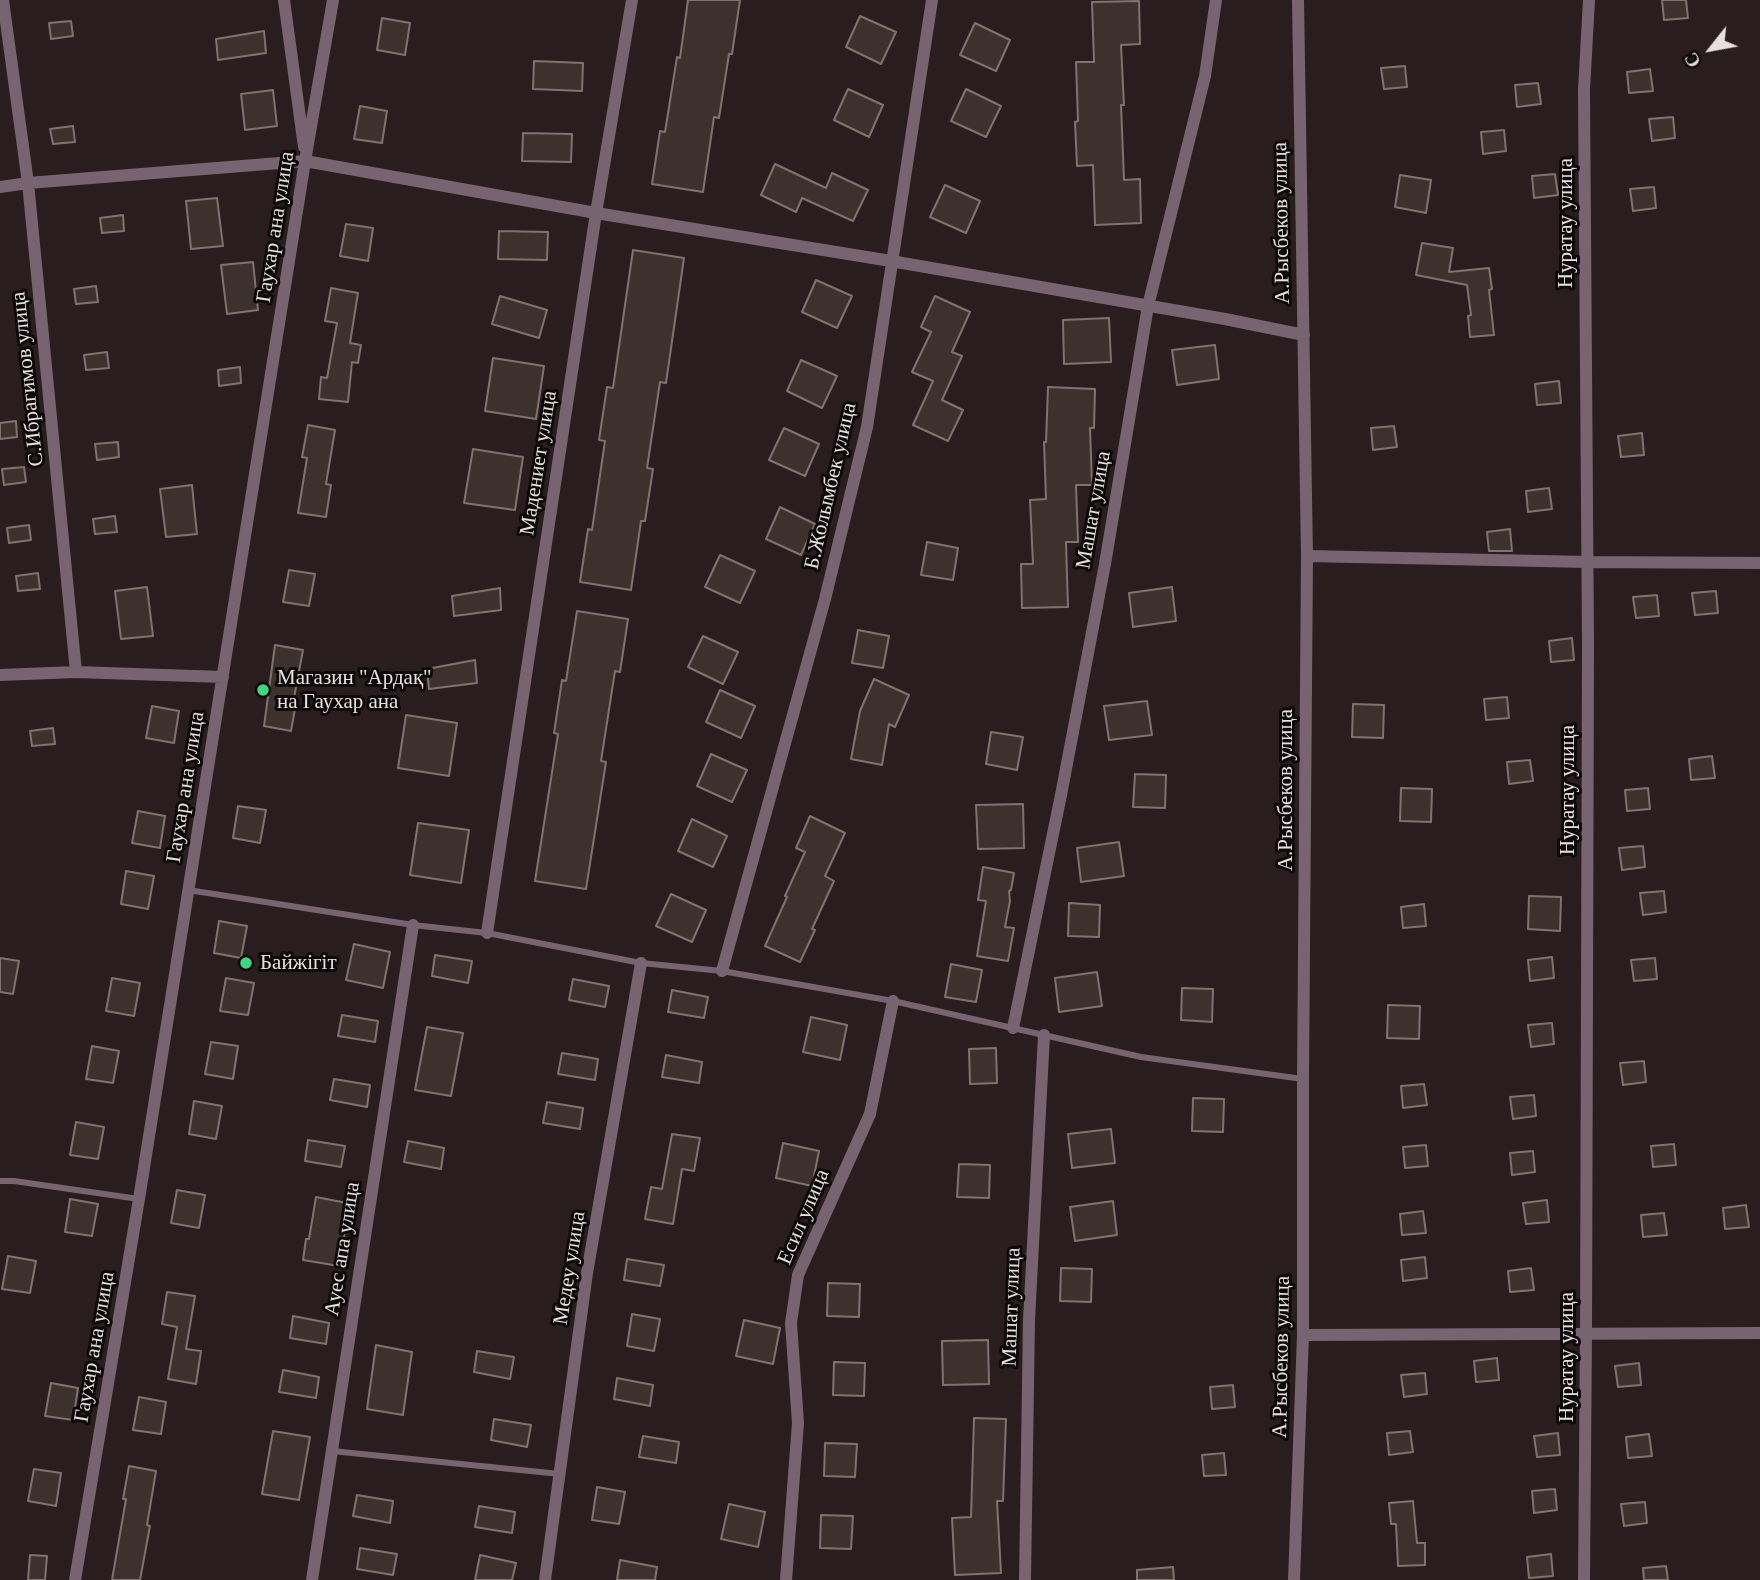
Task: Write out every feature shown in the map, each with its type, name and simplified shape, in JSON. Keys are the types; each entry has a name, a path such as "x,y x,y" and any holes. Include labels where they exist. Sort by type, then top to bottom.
{"street":[{"name":"С.Ибрагимов улица","path":"3,0 28,183 76,672"},
{"path":"284,0 306,161"},
{"name":"Гаухар ана улица","path":"75,1580 333,0"},
{"name":"Мадениет улица","path":"487,933 596,213 632,0"},
{"name":"Б.Жолымбек улица","path":"722,971 825,599 863,440 932,0"},
{"name":"Машат улица","path":"1013,1028 1105,564 1148,306 1205,76 1216,0"},
{"name":"А.Рысбеков улица","path":"1294,1580 1303,1335 1307,556 1298,0"},
{"name":"Нуратау улица","path":"1584,1580 1587,562 1584,90 1589,0"},
{"path":"0,187 306,161 1304,335"},
{"path":"1307,556 1760,563"},
{"path":"0,676 76,672 223,677"},
{"name":"Ауес апа улица","path":"312,1580 413,925"},
{"name":"Медеу улица","path":"545,1580 587,1273 641,963"},
{"name":"Есил улица","path":"786,1580 798,1423 790,1323 798,1275 870,1114 893,1001"},
{"name":"Машат улица","path":"1025,1580 1029,1320 1044,1035"},
{"path":"1303,1335 1760,1333"}],"lane":[{"path":"188,890 413,925 487,933 641,963 722,971 893,1001 1142,1057 1304,1079"},
{"path":"0,1181 139,1199"},
{"path":"332,1451 560,1474"}],"building":[{"path":"688,0 740,0 719,118 714,117 703,192 652,184 660,131 665,132 677,57 680,58"},
{"path":"1662,0 1686,0 1688,18 1664,20"},
{"path":"1139,1 1140,44 1121,45 1124,105 1121,105 1124,180 1140,179 1141,223 1095,225 1093,165 1077,166 1076,62 1094,62 1092,2"},
{"path":"860,16 896,32 881,64 846,47"},
{"path":"382,18 410,23 405,55 377,50"},
{"path":"71,21 73,36 51,39 49,23"},
{"path":"975,23 1010,40 996,71 960,55"},
{"path":"264,31 266,53 218,60 216,39"},
{"path":"534,61 583,63 582,91 533,89"},
{"path":"1405,66 1407,87 1384,89 1381,68"},
{"path":"1650,69 1653,91 1629,93 1627,72"},
{"path":"1538,83 1541,104 1517,107 1515,85"},
{"path":"848,89 883,105 869,137 834,120"},
{"path":"966,89 1001,106 986,137 951,121"},
{"path":"273,90 277,126 245,130 241,94"},
{"path":"360,106 387,111 382,143 354,139"},
{"path":"1673,117 1675,138 1652,141 1649,119"},
{"path":"73,126 75,142 53,144 50,129"},
{"path":"1504,130 1506,151 1483,154 1481,132"},
{"path":"523,133 572,134 571,162 522,161"},
{"path":"775,164 826,188 832,173 868,190 853,221 802,198 796,212 761,195"},
{"path":"1555,174 1558,195 1534,198 1532,176"},
{"path":"1400,175 1431,180 1426,213 1395,207"},
{"path":"945,185 980,201 966,233 930,217"},
{"path":"1654,187 1656,208 1633,211 1630,189"},
{"path":"217,198 223,246 191,249 186,201"},
{"path":"123,215 124,231 102,233 100,218"},
{"path":"346,224 373,228 368,261 340,256"},
{"path":"499,231 548,232 547,260 498,259"},
{"path":"1422,243 1453,248 1449,272 1489,268 1494,335 1470,337 1468,316 1471,315 1467,285 1416,275"},
{"path":"633,250 684,258 666,383 660,382 647,468 653,469 645,521 641,521 631,590 580,582 588,529 592,530 605,441 599,440 607,387 613,388"},
{"path":"253,262 258,310 227,314 221,265"},
{"path":"816,280 852,296 837,328 802,312"},
{"path":"96,286 98,302 76,304 74,289"},
{"path":"331,288 358,293 350,343 361,345 358,363 352,362 348,402 319,399 321,377 327,378 337,323 325,321"},
{"path":"500,296 547,310 539,338 492,324"},
{"path":"935,296 970,312 952,352 962,356 942,400 963,410 948,441 913,425 933,381 912,372 931,332 921,327"},
{"path":"1109,318 1111,362 1064,364 1063,320"},
{"path":"1215,345 1219,379 1177,385 1172,350"},
{"path":"107,352 109,368 86,370 84,355"},
{"path":"493,358 544,366 536,419 485,411"},
{"path":"801,360 837,376 822,408 787,391"},
{"path":"240,367 241,383 219,386 218,370"},
{"path":"1559,381 1561,403 1537,405 1535,384"},
{"path":"1048,387 1095,389 1094,428 1090,428 1092,485 1076,485 1078,542 1066,542 1068,607 1022,608 1021,564 1033,564 1030,500 1046,499 1044,442"},
{"path":"16,421 17,437 0,439 0,423"},
{"path":"308,425 335,430 326,484 331,485 326,517 298,513 307,458 302,457"},
{"path":"1394,426 1397,447 1373,450 1371,428"},
{"path":"784,428 819,444 805,476 769,460"},
{"path":"1642,433 1644,455 1621,457 1618,436"},
{"path":"118,442 119,457 97,460 95,444"},
{"path":"473,449 523,457 515,510 464,503"},
{"path":"24,467 26,482 4,485 2,469"},
{"path":"192,485 197,534 166,537 160,489"},
{"path":"1549,488 1552,509 1528,512 1526,491"},
{"path":"780,507 815,524 801,555 766,539"},
{"path":"115,516 117,532 95,534 93,519"},
{"path":"29,525 31,540 9,543 7,528"},
{"path":"1510,529 1512,551 1489,551 1487,532"},
{"path":"927,542 958,548 953,580 921,575"},
{"path":"720,555 755,571 740,603 705,587"},
{"path":"289,570 315,574 309,606 283,602"},
{"path":"38,573 40,589 18,591 16,576"},
{"path":"147,587 153,636 121,639 115,591"},
{"path":"1172,587 1176,621 1133,627 1129,593"},
{"path":"500,588 501,610 454,616 452,596"},
{"path":"1716,591 1718,613 1695,615 1692,593"},
{"path":"1657,595 1659,616 1636,618 1633,597"},
{"path":"577,611 628,619 620,672 615,671 601,761 606,762 586,889 535,881 558,734 554,733 562,680 566,681"},
{"path":"858,630 889,636 883,668 852,663"},
{"path":"703,636 738,652 723,684 688,667"},
{"path":"1572,638 1574,660 1551,662 1549,641"},
{"path":"275,645 303,650 291,731 264,726"},
{"path":"475,660 477,683 429,689 427,669"},
{"path":"874,679 909,695 895,727 889,724 882,765 851,759 860,711"},
{"path":"720,690 755,706 741,738 706,722"},
{"path":"1507,697 1509,718 1486,720 1484,699"},
{"path":"1147,701 1152,735 1109,740 1104,706"},
{"path":"1353,704 1384,705 1383,738 1352,737"},
{"path":"152,706 179,711 174,743 146,738"},
{"path":"406,715 457,723 449,776 398,768"},
{"path":"53,728 55,744 32,746 30,731"},
{"path":"991,732 1023,737 1017,770 986,764"},
{"path":"711,754 747,770 732,802 697,786"},
{"path":"1712,756 1715,778 1691,780 1689,759"},
{"path":"1530,760 1533,781 1509,784 1507,762"},
{"path":"1135,774 1166,775 1165,808 1133,807"},
{"path":"1401,788 1432,789 1431,822 1400,821"},
{"path":"1648,788 1650,809 1627,811 1625,790"},
{"path":"1023,804 1024,848 978,849 976,805"},
{"path":"238,806 266,810 260,843 233,838"},
{"path":"138,811 165,816 160,848 132,843"},
{"path":"810,816 845,833 825,876 834,881 800,962 765,946 805,852 796,848"},
{"path":"692,819 727,836 713,867 678,851"},
{"path":"418,823 469,830 461,883 410,875"},
{"path":"1119,842 1124,876 1081,882 1077,848"},
{"path":"1643,846 1645,867 1622,870 1619,848"},
{"path":"983,867 1014,873 1005,927 1014,928 1008,961 977,956 986,901 978,900"},
{"path":"126,871 154,876 148,909 121,904"},
{"path":"1664,891 1666,912 1643,915 1640,893"},
{"path":"671,894 706,910 692,942 656,926"},
{"path":"1529,896 1561,897 1560,931 1528,929"},
{"path":"1069,903 1100,905 1099,937 1068,936"},
{"path":"1424,904 1426,926 1403,928 1401,907"},
{"path":"219,921 247,926 241,958 214,953"},
{"path":"354,944 390,952 383,988 346,980"},
{"path":"435,955 472,961 468,983 432,976"},
{"path":"1552,957 1554,978 1530,981 1528,960"},
{"path":"0,958 19,961 13,994 0,992"},
{"path":"1655,958 1657,979 1634,981 1631,960"},
{"path":"951,964 982,970 976,1002 945,997"},
{"path":"1097,972 1102,1006 1059,1012 1055,978"},
{"path":"112,978 140,983 134,1016 106,1011"},
{"path":"226,978 254,983 248,1015 220,1011"},
{"path":"573,979 609,986 605,1007 569,1000"},
{"path":"1182,988 1213,989 1212,1022 1181,1020"},
{"path":"672,990 708,997 704,1018 668,1012"},
{"path":"1388,1005 1420,1006 1419,1039 1387,1038"},
{"path":"342,1015 378,1021 375,1042 338,1036"},
{"path":"811,1017 847,1025 840,1060 803,1052"},
{"path":"1552,1023 1554,1044 1531,1047 1528,1025"},
{"path":"427,1027 463,1033 451,1096 415,1090"},
{"path":"211,1042 238,1046 233,1079 205,1074"},
{"path":"92,1046 119,1051 113,1083 86,1079"},
{"path":"996,1048 997,1083 970,1084 969,1049"},
{"path":"562,1053 598,1059 595,1080 558,1074"},
{"path":"666,1055 702,1062 699,1083 662,1077"},
{"path":"1644,1061 1646,1082 1623,1085 1620,1063"},
{"path":"334,1079 370,1085 367,1107 330,1100"},
{"path":"1424,1084 1427,1105 1403,1108 1401,1086"},
{"path":"1534,1095 1536,1116 1513,1119 1510,1097"},
{"path":"1193,1098 1224,1099 1223,1132 1192,1131"},
{"path":"194,1101 222,1106 216,1139 189,1134"},
{"path":"547,1102 583,1108 580,1129 543,1123"},
{"path":"76,1122 104,1127 98,1159 70,1155"},
{"path":"1111,1129 1115,1163 1072,1168 1068,1134"},
{"path":"672,1134 700,1138 694,1171 682,1169 673,1224 645,1219 651,1187 662,1189"},
{"path":"308,1140 345,1146 341,1167 305,1161"},
{"path":"408,1141 444,1148 441,1169 404,1162"},
{"path":"783,1143 819,1151 812,1186 776,1178"},
{"path":"1674,1144 1676,1165 1653,1167 1651,1146"},
{"path":"1426,1145 1428,1166 1405,1168 1403,1147"},
{"path":"1533,1151 1535,1172 1512,1175 1510,1153"},
{"path":"959,1164 990,1165 989,1198 957,1197"},
{"path":"177,1190 205,1195 199,1228 171,1223"},
{"path":"316,1197 352,1204 339,1266 303,1260"},
{"path":"70,1199 98,1204 92,1236 65,1232"},
{"path":"1547,1200 1549,1222 1526,1224 1523,1203"},
{"path":"1113,1201 1117,1235 1075,1241 1070,1207"},
{"path":"1746,1205 1749,1227 1725,1229 1723,1208"},
{"path":"1423,1211 1426,1233 1402,1235 1400,1214"},
{"path":"1664,1213 1667,1235 1643,1237 1641,1215"},
{"path":"8,1256 36,1261 30,1293 2,1289"},
{"path":"1425,1257 1427,1278 1403,1281 1401,1260"},
{"path":"627,1259 664,1265 660,1286 624,1280"},
{"path":"1061,1268 1092,1269 1091,1302 1060,1301"},
{"path":"1531,1268 1534,1290 1510,1292 1508,1271"},
{"path":"828,1283 860,1284 859,1317 827,1316"},
{"path":"167,1292 195,1296 186,1349 201,1351 196,1384 168,1379 177,1327 162,1324"},
{"path":"632,1314 660,1319 654,1351 627,1346"},
{"path":"293,1316 329,1323 326,1344 290,1338"},
{"path":"744,1320 780,1328 773,1364 736,1356"},
{"path":"988,1340 989,1384 943,1385 942,1341"},
{"path":"376,1345 412,1352 403,1415 367,1409"},
{"path":"477,1351 514,1357 510,1379 474,1372"},
{"path":"1497,1358 1499,1380 1476,1382 1474,1361"},
{"path":"834,1362 865,1363 864,1396 833,1395"},
{"path":"1639,1363 1641,1385 1618,1387 1615,1366"},
{"path":"283,1370 319,1377 316,1398 279,1392"},
{"path":"1425,1373 1427,1394 1404,1397 1401,1375"},
{"path":"617,1378 653,1385 650,1406 614,1399"},
{"path":"51,1383 78,1388 73,1420 45,1416"},
{"path":"1233,1385 1235,1407 1212,1409 1210,1387"},
{"path":"139,1397 166,1402 161,1434 133,1430"},
{"path":"974,1418 1006,1419 1003,1501 997,1501 1001,1573 955,1575 952,1518 971,1517"},
{"path":"494,1419 531,1425 527,1447 491,1440"},
{"path":"273,1431 310,1437 299,1500 262,1494"},
{"path":"1410,1431 1413,1452 1389,1455 1387,1433"},
{"path":"1558,1433 1560,1455 1537,1457 1534,1436"},
{"path":"1649,1434 1652,1456 1628,1458 1626,1437"},
{"path":"643,1436 679,1442 676,1463 639,1457"},
{"path":"825,1443 857,1444 855,1477 824,1476"},
{"path":"1224,1453 1226,1475 1204,1476 1202,1455"},
{"path":"129,1466 156,1471 147,1525 150,1526 140,1580 112,1580 126,1499 123,1499"},
{"path":"34,1469 61,1473 56,1506 28,1501"},
{"path":"597,1487 625,1492 619,1524 592,1520"},
{"path":"1555,1489 1557,1510 1534,1513 1532,1491"},
{"path":"357,1495 393,1501 390,1523 353,1516"},
{"path":"1413,1501 1417,1543 1425,1543 1425,1565 1398,1566 1396,1524 1391,1524 1389,1503"},
{"path":"1645,1502 1647,1523 1624,1526 1621,1504"},
{"path":"729,1504 765,1512 758,1547 721,1539"},
{"path":"479,1506 515,1512 512,1533 475,1527"},
{"path":"821,1515 853,1516 851,1549 820,1548"},
{"path":"360,1548 397,1554 393,1575 357,1569"},
{"path":"1551,1554 1553,1576 1529,1578 1527,1557"},
{"path":"30,1555 47,1556 45,1580 28,1580"},
{"path":"480,1555 516,1563 512,1580 475,1580"},
{"path":"620,1560 657,1567 655,1580 617,1580"},
{"path":"1666,1566 1668,1580 1644,1580 1643,1568"},
{"path":"1173,1567 1174,1580 1137,1580 1137,1570"}],"place":[{"name":"Магазин \"Ардақ\" на Гаухар ана","path":"263,690"},
{"name":"Байжігіт","path":"246,963"}]}
